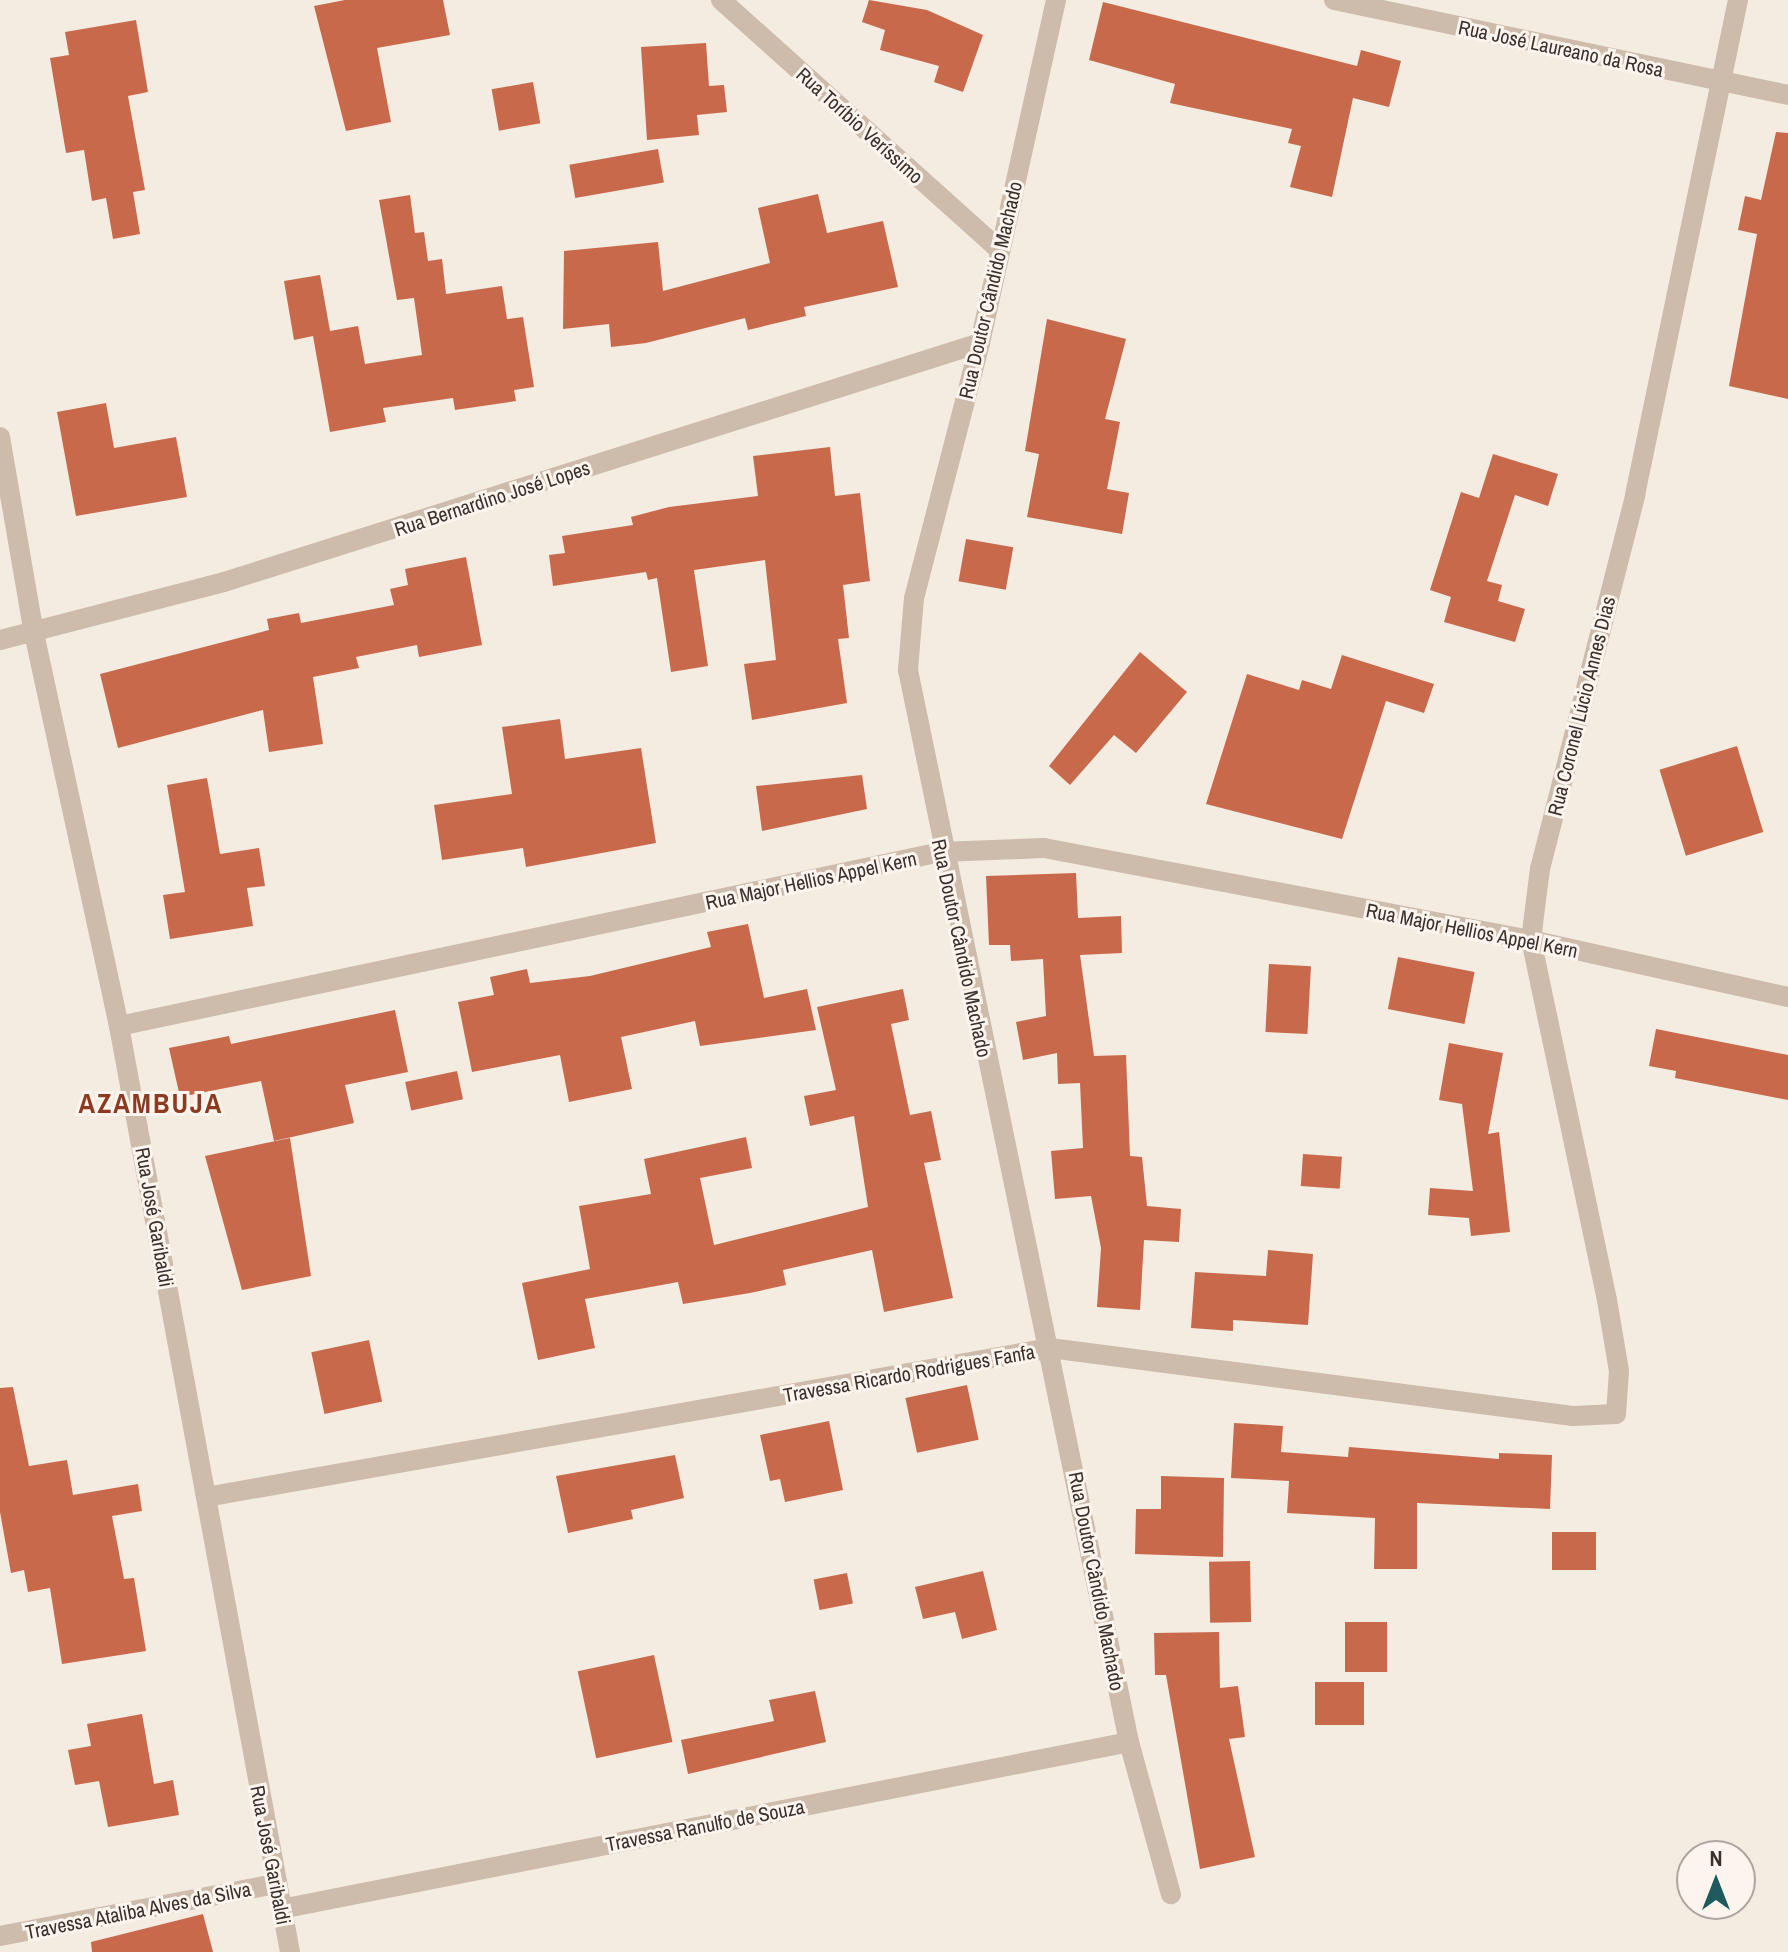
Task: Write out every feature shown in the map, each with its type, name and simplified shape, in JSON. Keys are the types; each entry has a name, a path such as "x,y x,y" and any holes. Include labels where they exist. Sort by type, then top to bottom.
{"street":[{"name":"Rua Toríbio Veríssimo","path":"721,0 999,249"},
{"name":"Rua Doutor Cândido Machado","path":"1056,0 980,343 913,612 908,670 941,852 1050,1348 1129,1742 1171,1894"},
{"name":"Rua José Laureano da Rosa","path":"1334,0 1788,95"},
{"name":"Rua Coronel Lúcio Annes Dias","path":"1616,1414 1619,1371 1607,1300 1531,940 1540,869 1635,495 1738,0"},
{"name":"Rua Bernardino José Lopes","path":"0,640 224,582 980,343"},
{"name":"Rua José Garibaldi","path":"0,437 34,633 119,1026 290,1952"},
{"name":"Rua Major Hellios Appel Kern","path":"119,1026 941,852 1044,848 1531,940 1788,997"},
{"name":"Travessa Ricardo Rodrigues Fanfa","path":"206,1497 1050,1348 1573,1416 1616,1414"},
{"name":"Travessa Ranulfo de Souza","path":"281,1909 1129,1742"},
{"name":"Travessa Ataliba Alves da Silva","path":"0,1936 276,1884"}],"building":[{"path":"345,0 443,0 450,35 377,48 391,122 346,131 314,6"},
{"path":"869,0 927,10 983,35 963,92 934,82 939,66 880,50 885,30 862,22"},
{"path":"1103,2 1357,66 1361,50 1401,61 1389,107 1353,98 1332,197 1290,187 1301,146 1288,143 1292,129 1170,103 1175,84 1089,60"},
{"path":"136,20 148,92 128,96 145,190 133,192 140,234 113,239 106,198 92,201 84,150 66,153 50,58 69,55 65,32"},
{"path":"706,43 709,86 724,85 727,112 697,115 699,135 647,140 641,47"},
{"path":"533,82 540,123 499,131 492,89"},
{"path":"1776,132 1788,133 1788,399 1729,386 1757,234 1738,230 1745,196 1761,200"},
{"path":"658,149 664,182 575,198 569,165"},
{"path":"818,194 827,233 883,221 898,287 804,307 806,316 748,330 745,318 646,343 611,347 609,324 563,329 564,251 658,242 663,291 770,263 758,208"},
{"path":"410,195 415,233 424,232 428,261 442,259 446,294 502,286 507,319 523,317 534,387 514,390 516,401 455,410 453,398 383,408 386,422 330,432 313,336 294,340 284,281 320,275 330,331 358,326 365,364 422,355 414,298 397,300 379,200"},
{"path":"1047,319 1126,339 1105,419 1120,422 1107,489 1129,493 1122,534 1027,517 1039,454 1025,451"},
{"path":"106,403 114,448 176,437 187,497 76,516 57,412"},
{"path":"830,447 835,496 860,493 870,581 843,585 849,638 838,639 847,703 752,720 744,664 776,660 765,560 694,570 708,666 671,672 657,578 648,580 646,572 553,586 549,555 565,553 562,536 633,525 631,517 669,507 758,496 753,456"},
{"path":"1493,454 1558,474 1548,506 1515,495 1487,581 1502,585 1498,601 1525,609 1515,642 1444,622 1451,597 1430,590 1461,492 1479,498"},
{"path":"966,539 1013,547 1006,590 959,581"},
{"path":"466,557 482,645 419,657 417,645 356,657 359,668 313,677 323,744 269,752 263,710 118,748 100,674 269,630 267,619 299,613 301,623 394,605 390,589 408,585 405,569"},
{"path":"1140,652 1187,692 1136,753 1114,735 1070,785 1049,766"},
{"path":"1342,655 1434,684 1424,713 1386,701 1342,839 1206,804 1247,674 1299,690 1302,680 1331,689"},
{"path":"560,719 565,759 641,748 656,843 526,867 523,848 442,860 434,805 512,794 502,727"},
{"path":"1737,746 1763,832 1686,856 1660,770"},
{"path":"862,775 867,809 762,831 756,786"},
{"path":"207,778 220,854 259,848 265,886 247,888 253,926 170,939 163,895 185,892 167,785"},
{"path":"1076,873 1078,918 1121,916 1122,953 1080,955 1094,1056 1126,1055 1130,1156 1142,1157 1147,1206 1181,1209 1179,1242 1144,1240 1140,1310 1097,1307 1101,1248 1091,1196 1055,1199 1051,1151 1083,1148 1080,1083 1058,1084 1057,1053 1023,1060 1016,1022 1046,1016 1043,959 1011,961 1010,945 989,945 986,876"},
{"path":"748,924 764,998 807,989 816,1030 700,1046 695,1021 621,1037 632,1089 569,1102 560,1055 472,1072 458,1002 494,995 490,977 527,969 530,983 590,976 711,947 707,932"},
{"path":"1398,957 1475,972 1464,1024 1388,1009"},
{"path":"1269,964 1311,966 1307,1034 1265,1032"},
{"path":"903,989 909,1020 891,1024 910,1115 931,1111 941,1160 924,1163 953,1298 884,1312 872,1250 783,1270 786,1285 750,1293 683,1304 678,1282 585,1299 595,1348 538,1360 522,1283 590,1269 579,1206 651,1194 644,1159 746,1137 752,1168 700,1178 714,1245 868,1207 854,1116 810,1126 804,1096 836,1090 817,1007"},
{"path":"395,1010 408,1072 345,1085 354,1123 274,1141 261,1081 180,1097 169,1048 229,1036 231,1044"},
{"path":"1656,1029 1788,1055 1788,1100 1675,1078 1676,1071 1649,1066"},
{"path":"1449,1043 1503,1053 1488,1134 1499,1132 1510,1232 1471,1236 1469,1218 1428,1215 1430,1188 1473,1191 1462,1104 1439,1100"},
{"path":"457,1071 463,1099 411,1110 405,1082"},
{"path":"290,1138 311,1276 242,1290 205,1156"},
{"path":"1303,1154 1342,1157 1340,1189 1301,1186"},
{"path":"1268,1250 1313,1254 1308,1325 1233,1320 1233,1331 1191,1328 1195,1272 1266,1276"},
{"path":"369,1340 382,1402 324,1414 311,1352"},
{"path":"967,1385 979,1440 917,1453 905,1398"},
{"path":"13,1387 29,1466 67,1460 73,1495 138,1484 142,1511 112,1516 124,1579 134,1578 146,1651 62,1664 50,1588 28,1592 24,1570 11,1573 0,1512 0,1388"},
{"path":"829,1421 843,1490 785,1502 780,1479 770,1481 760,1435"},
{"path":"1234,1423 1283,1426 1281,1452 1348,1457 1349,1447 1499,1459 1499,1453 1552,1455 1550,1509 1417,1503 1417,1569 1374,1569 1375,1518 1287,1513 1289,1481 1231,1478"},
{"path":"675,1455 684,1498 631,1510 633,1519 568,1533 556,1476"},
{"path":"1161,1476 1224,1478 1223,1557 1135,1554 1136,1509 1161,1509"},
{"path":"1552,1532 1596,1532 1596,1570 1552,1570"},
{"path":"1250,1561 1251,1622 1210,1623 1209,1562"},
{"path":"983,1571 997,1630 962,1639 955,1612 923,1619 915,1587"},
{"path":"847,1573 853,1603 820,1610 814,1579"},
{"path":"1345,1622 1387,1622 1387,1672 1345,1672"},
{"path":"1219,1632 1220,1688 1238,1686 1245,1737 1229,1739 1255,1857 1200,1869 1166,1675 1155,1675 1154,1633"},
{"path":"654,1655 673,1742 596,1758 578,1671"},
{"path":"1315,1682 1364,1682 1364,1725 1315,1725"},
{"path":"815,1691 826,1742 688,1774 681,1740 774,1721 769,1700"},
{"path":"142,1714 154,1784 173,1780 179,1815 108,1827 99,1781 75,1785 68,1750 91,1746 87,1724"},
{"path":"203,1914 213,1952 92,1952 91,1942"}],"district":[{"name":"AZAMBUJA","path":"151,1103"}]}
